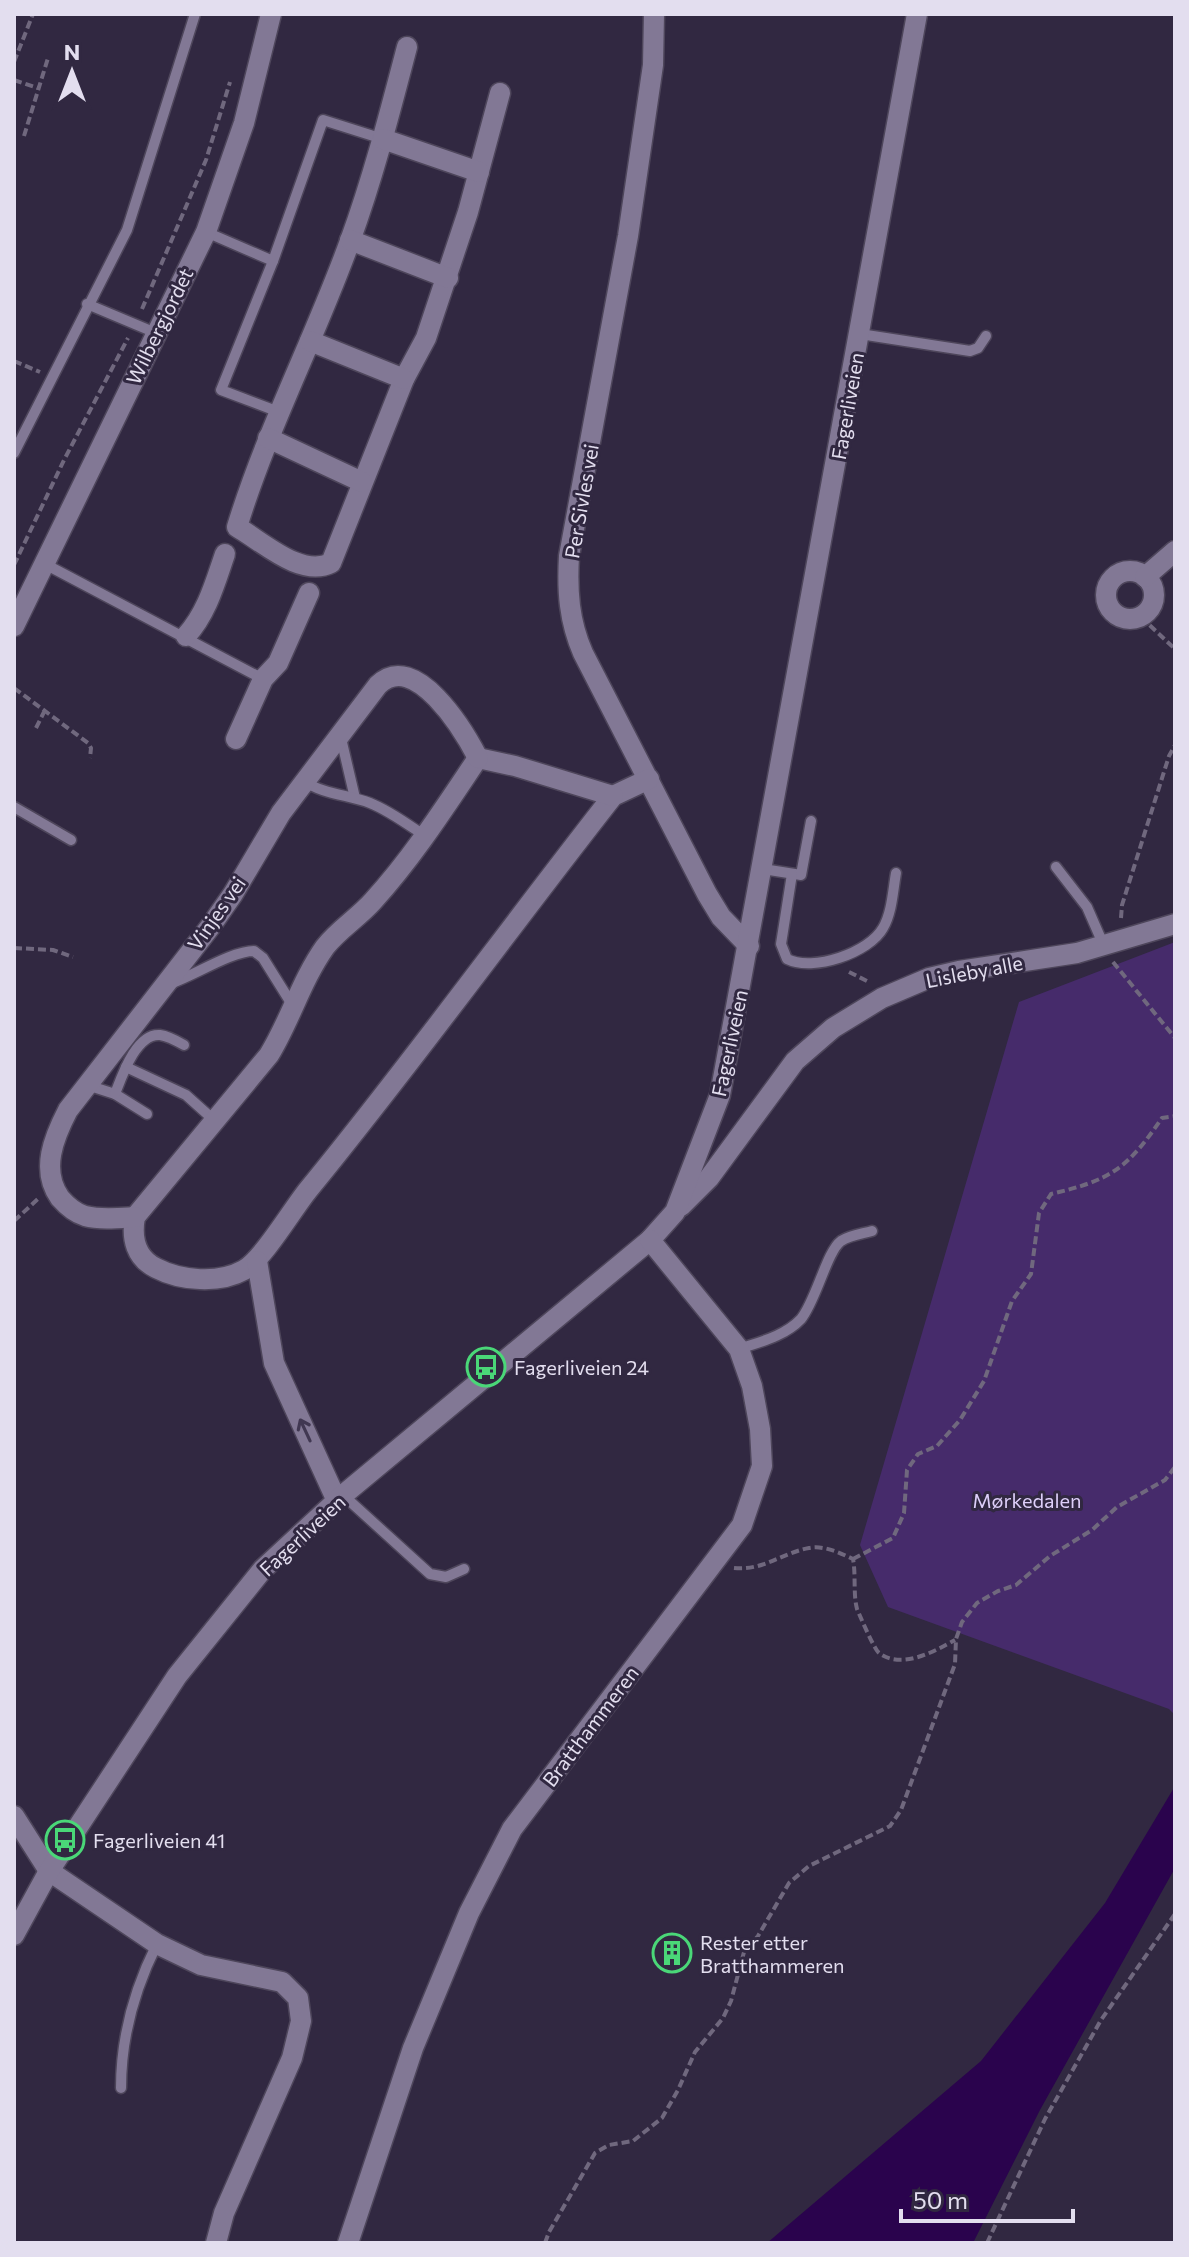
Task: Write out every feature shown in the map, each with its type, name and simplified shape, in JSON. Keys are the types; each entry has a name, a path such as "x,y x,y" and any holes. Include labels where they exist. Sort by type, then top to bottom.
{"street":[{"name":"Wilbergjordet","path":"14,626 206,232 244,123 271,14"},
{"name":"Per Sivles vei","path":"654,14 653,65 628,236 569,556 568,602 574,632 707,894 721,917 749,946"},
{"name":"Fagerliveien","path":"14,1935 49,1871 177,1676 263,1569 340,1498 650,1240 675,1212 720,1095 917,14"},
{"path":"407,47 383,139 350,240 253,475 237,527 301,565 322,567 331,563 404,379 426,338 448,278 500,93"},
{"path":"383,139 479,172"},
{"path":"350,240 448,278"},
{"path":"310,341 404,379"},
{"path":"268,438 362,482"},
{"path":"1145,577 1175,551"},
{"path":"186,636 196,625 210,596 225,554"},
{"path":"1137,572 1151,583 1153,601 1141,617 1132,620 1113,613 1106,596 1107,587 1119,574 1137,572"},
{"path":"236,739 263,679 278,663 309,593"},
{"name":"Vinjes vei","path":"52,1184 50,1161 55,1136 68,1110 233,894 265,837 304,781 385,679 404,676 414,680 458,722 478,758"},
{"path":"613,796 478,758 425,836 374,900 328,944 316,961 269,1055 135,1217 134,1237 137,1251 143,1259 165,1273 213,1279 231,1276 257,1261 288,1216 613,796 649,779"},
{"name":"Lisleby alle","path":"675,1212 709,1178 795,1061 833,1028 862,1009 897,990 929,978 1112,944 1175,924"},
{"path":"52,1184 64,1203 85,1216 135,1217"},
{"name":"Bratthammeren","path":"348,2243 413,2048 469,1913 512,1829 742,1525 762,1466 760,1429 752,1386 739,1349 650,1240"},
{"path":"257,1261 274,1363 340,1498"},
{"path":"14,1816 49,1871 157,1944 201,1965 282,1982 294,1992 300,2005 301,2021 292,2058 224,2213 216,2243"}],"lane":[{"path":"14,453 127,230 195,14"},
{"path":"279,412 221,390 273,261 323,120 383,139"},
{"path":"206,232 273,261"},
{"path":"87,304 156,333"},
{"path":"860,334 970,351 978,348 986,336"},
{"path":"43,563 263,679"},
{"path":"340,734 355,798"},
{"path":"304,781 315,788 355,798 390,812 425,836"},
{"path":"14,807 71,840"},
{"path":"763,869 801,875 811,821"},
{"path":"1056,867 1112,944"},
{"path":"792,874 781,944 787,959 800,963 842,958 871,942 886,921 896,873"},
{"path":"163,986 240,953 254,951 263,958 294,1007"},
{"path":"115,1094 126,1067 143,1040 159,1035 184,1045"},
{"path":"126,1067 186,1095 215,1121"},
{"path":"87,1085 115,1094 147,1114"},
{"path":"739,1349 780,1335 792,1327 810,1306 838,1243 850,1236 872,1231"},
{"path":"340,1498 430,1574 446,1577 464,1569"},
{"path":"121,2088 125,2033 146,1966 157,1944"}],"path":[{"path":"14,62 33,14"},
{"path":"24,136 48,58"},
{"path":"14,565 64,460 135,324 206,160 232,74"},
{"path":"14,80 39,88"},
{"path":"14,361 46,375"},
{"path":"1141,617 1175,649"},
{"path":"14,688 88,743 90,758"},
{"path":"36,728 44,712"},
{"path":"1175,745 1169,756 1112,944 1112,960 1175,1038"},
{"path":"14,948 53,950 73,957"},
{"path":"712,1565 740,1569 765,1566 810,1548 827,1549 853,1559 893,1538 904,1513 907,1470 918,1454 937,1446 960,1420 984,1381 1012,1301 1031,1274 1039,1213 1051,1194 1081,1187 1114,1174 1140,1151 1162,1118 1175,1116"},
{"path":"14,1221 39,1198 42,1187 52,1184"},
{"path":"545,2243 595,2153 609,2145 633,2141 662,2118 695,2052 723,2018 731,2001 744,1952 758,1936 789,1883 809,1866 890,1826 901,1810 955,1664 956,1639 962,1622 977,1603 1016,1585 1050,1556 1092,1530 1117,1507 1165,1480 1175,1467"},
{"path":"853,1559 856,1607 876,1651 888,1658 910,1658 929,1655 956,1639"},
{"path":"987,2243 1045,2119 1101,2020 1175,1914"}],"green space":[{"name":"Mørkedalen","path":"1175,942 1175,1715 1169,1709 888,1607 860,1545 1019,1002"}],"shaded area":[{"path":"1175,1786 1175,1868 1040,2110 973,2243 767,2243 981,2061 1105,1903"}],"place":[{"name":"Fagerliveien 24","path":"486,1367"},
{"name":"Fagerliveien 41","path":"65,1840"},
{"name":"Rester etter Bratthammeren","path":"672,1953"}]}
